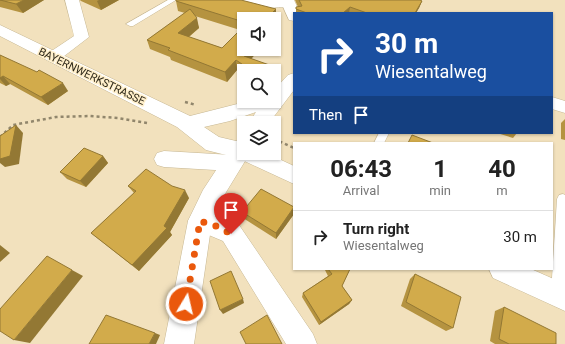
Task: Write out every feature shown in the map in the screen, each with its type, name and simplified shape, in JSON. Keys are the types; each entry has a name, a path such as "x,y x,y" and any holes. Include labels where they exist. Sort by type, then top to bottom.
{"street":[{"path":"53,57 82,38 72,0"},
{"path":"235,0 249,4 287,2 293,15"},
{"name":"BAYERNWERKSTRASSE","path":"0,30 53,57 191,122 214,144 237,152"},
{"path":"191,122 230,114 282,93"},
{"path":"264,116 282,93"},
{"path":"553,103 565,107"},
{"path":"164,159 237,153"},
{"path":"179,344 200,221 211,197 237,159"},
{"path":"258,160 293,175"},
{"path":"200,221 219,227 231,234 303,344"},
{"path":"504,270 561,296"}],"lane":[{"path":"130,24 173,0"},
{"path":"561,296 563,199"}],"path":[{"path":"0,137 13,125 33,120 56,117 89,116 118,118"},
{"path":"281,142 293,148"}],"building":[{"path":"0,0 24,0 16,4"},
{"path":"241,0 276,9 273,12 237,12 237,20 176,1"},
{"path":"299,0 422,1 416,12 364,12 350,7 344,12 304,12 296,9 296,7 302,6"},
{"path":"190,9 197,18 178,33 222,48 237,33 237,56 244,56 267,64 242,64 236,60 225,72 168,50 170,48 147,40"},
{"path":"0,55 37,72 39,70 63,83 41,97 3,76 0,78"},
{"path":"16,125 10,156 0,159 0,136"},
{"path":"412,135 430,142 408,142"},
{"path":"84,148 103,156 80,181 60,172"},
{"path":"146,169 172,186 185,190 164,226 167,228 132,265 91,233 136,191 128,186"},
{"path":"261,189 293,206 276,233 242,212"},
{"path":"47,256 72,270 14,340 0,331 0,309"},
{"path":"329,270 350,270 342,286 352,300 321,322 303,293 332,274"},
{"path":"231,271 243,299 220,310 210,281"},
{"path":"415,274 461,297 453,328 406,302"},
{"path":"504,307 556,333 556,344 509,344 499,339"},
{"path":"106,315 155,333 149,344 89,344"},
{"path":"267,315 282,344 246,344 240,332"}],"route":[{"path":"186,304 200,221 219,227 231,234"}]}
